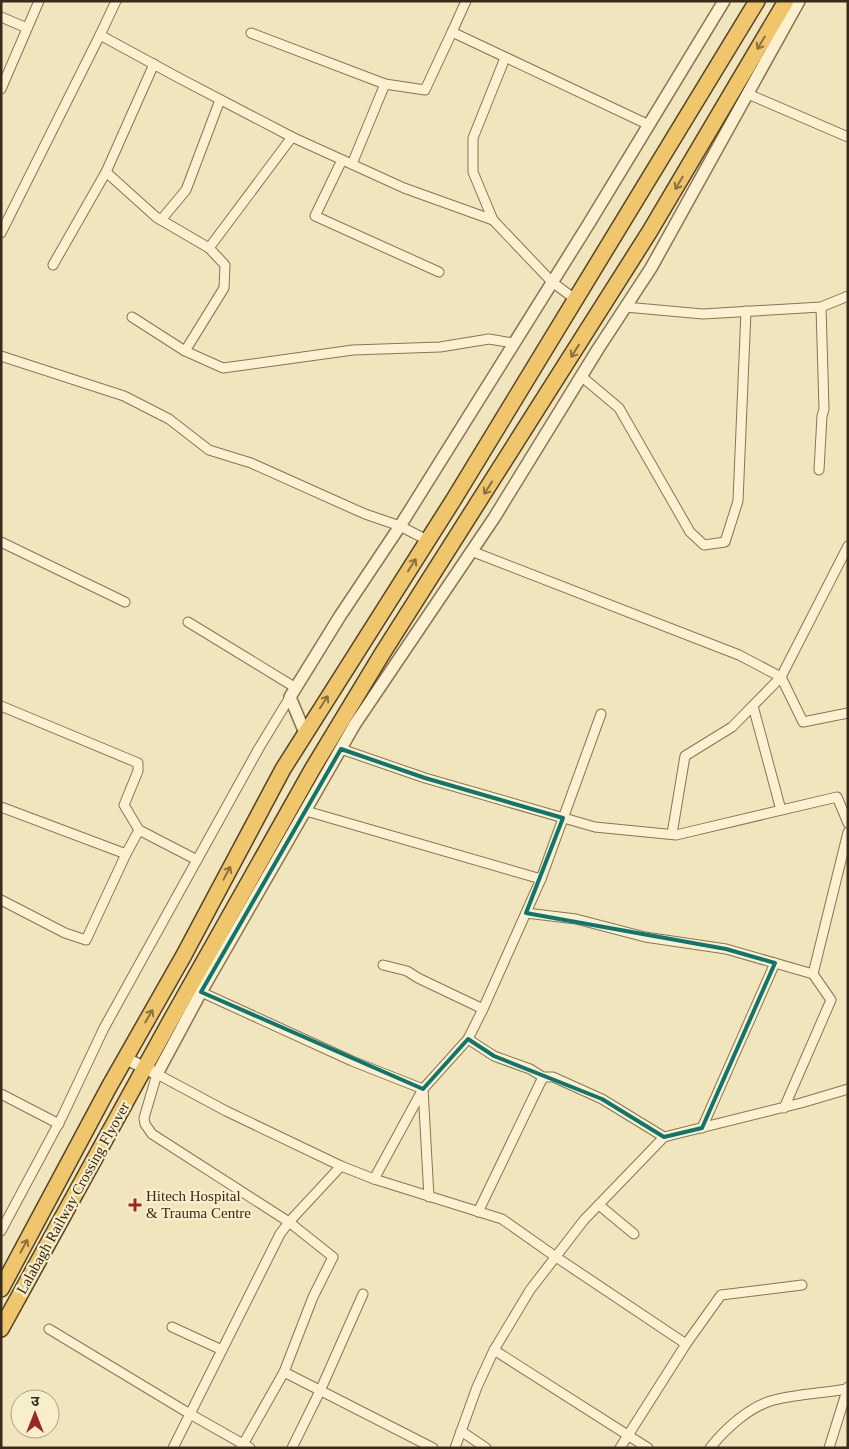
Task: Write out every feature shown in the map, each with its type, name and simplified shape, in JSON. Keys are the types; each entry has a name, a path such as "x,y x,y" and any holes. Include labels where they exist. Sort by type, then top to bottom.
{"highway":[{"name":"Lalabagh Railway Crossing Flyover","path":"1,1290 109,1087 184,955 283,769 428,540 757,1"},
{"name":"Lalabagh Railway Crossing Flyover","path":"1,1329 127,1100 151,1071 313,768 650,232 786,1"}],"street":[{"path":"1,89 39,1"},
{"path":"1,233 116,1"},
{"path":"251,33 385,84 425,90 466,1"},
{"path":"1,1231 59,1124 104,1028 259,748 340,616 400,526 552,282 724,1"},
{"path":"49,1329 245,1447 284,1372 313,1297 333,1257 288,1222 152,1134 145,1124 144,1118 151,1071 201,992 355,724 494,518 581,376 651,268 799,1"},
{"path":"1,17 27,28"},
{"path":"452,32 649,125"},
{"path":"100,35 292,137 404,188 493,220"},
{"path":"504,58 473,138 473,172 493,220 552,282 575,300"},
{"path":"54,266 106,172 154,64"},
{"path":"352,164 385,84"},
{"path":"748,94 848,137"},
{"path":"161,220 186,190 220,100"},
{"path":"209,248 292,137"},
{"path":"342,160 316,216 439,272"},
{"path":"106,172 156,217 209,248 225,266 224,288 185,351"},
{"path":"624,308 703,314 821,307 848,296"},
{"path":"819,470 824,408 821,307"},
{"path":"581,376 619,408 690,532 704,545 725,542 738,502 746,311"},
{"path":"132,317 185,351 223,368 353,350 440,347 489,339 513,343"},
{"path":"588,330 598,349"},
{"path":"1,356 124,396 169,419 209,450 251,463 365,514 400,526 428,540"},
{"path":"1,542 125,602"},
{"path":"672,834 684,756 732,727 781,677 848,546"},
{"path":"472,551 739,655 781,677 803,722 848,713"},
{"path":"188,622 293,692 305,733"},
{"path":"1,706 138,763 138,771 124,805 139,830 197,860"},
{"path":"753,706 781,810"},
{"path":"374,1179 423,1089 468,1039 483,1009 541,879 601,714"},
{"path":"340,724 355,724"},
{"path":"341,748 425,778 595,827 676,835 837,797 848,823"},
{"path":"1,807 126,854"},
{"path":"306,811 541,879"},
{"path":"1,900 65,933 86,940 139,830"},
{"path":"813,974 848,832"},
{"path":"526,913 576,919 645,937 726,949 813,974 831,1000 784,1108"},
{"path":"702,1128 775,963"},
{"path":"383,965 407,971 483,1009"},
{"path":"201,992 352,1061 423,1089"},
{"path":"468,1039 494,1056 530,1069 543,1077 553,1077 602,1099 664,1137"},
{"path":"125,1058 226,1111 340,1166 374,1179 502,1220 686,1344"},
{"path":"478,1212 543,1077"},
{"path":"423,1089 429,1197"},
{"path":"455,1448 477,1388 494,1350 530,1290 584,1220 664,1137 784,1108 848,1089"},
{"path":"1,1094 59,1124"},
{"path":"173,1448 280,1234 288,1222 340,1166"},
{"path":"599,1205 634,1234"},
{"path":"620,1448 686,1344 721,1296 802,1285"},
{"path":"292,1448 320,1391 363,1294"},
{"path":"172,1327 222,1350"},
{"path":"494,1350 648,1448"},
{"path":"284,1372 433,1448"},
{"path":"710,1448 724,1431 755,1408 773,1400 847,1388 829,1448"},
{"path":"461,1431 486,1448"}],"highlighted area":[{"path":"341,749 425,778 563,818 526,913 726,949 775,963 702,1128 664,1137 602,1099 494,1056 468,1039 423,1089 201,992"}],"place":[{"name":"Hitech Hospital & Trauma Centre","path":"135,1205"}]}
